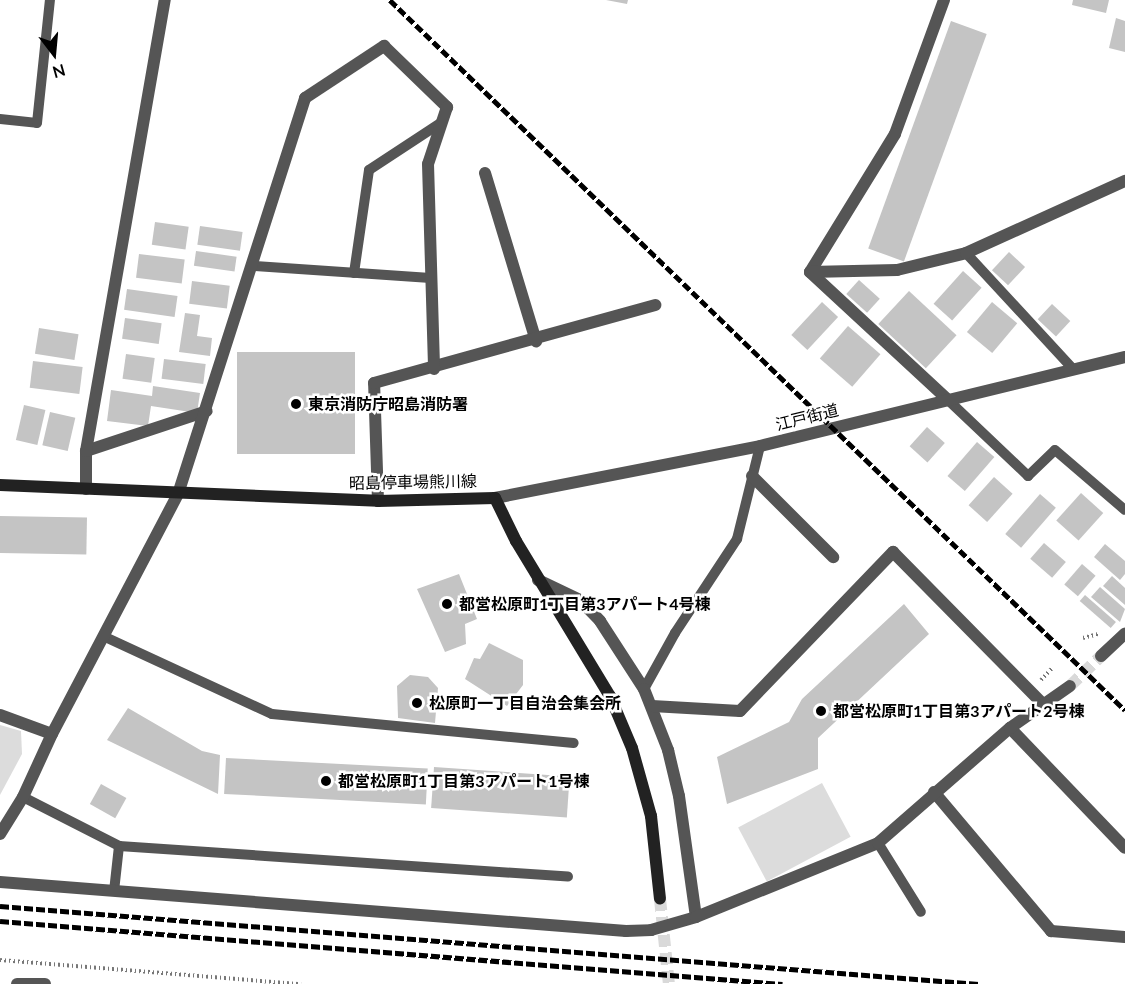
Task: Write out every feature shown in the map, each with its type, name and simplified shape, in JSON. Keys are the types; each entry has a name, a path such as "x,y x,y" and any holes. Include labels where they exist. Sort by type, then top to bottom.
{"main road":[{"name":"昭島停車場熊川線","path":"0,485 378,501 495,498 538,580 610,696 632,748 651,816 660,899"}],"street":[{"path":"86,489 86,451 165,0"},
{"path":"810,273 895,134 944,0"},
{"path":"0,834 23,797 51,734 178,494 255,266 305,98 384,46 447,106 428,164 434,369"},
{"path":"485,173 536,341"},
{"path":"810,273 897,270 966,253 1125,181"},
{"path":"810,273 947,399"},
{"path":"378,501 375,383 536,341 655,305"},
{"name":"江戸街道","path":"495,498 760,446 1125,357"},
{"path":"86,451 207,411"},
{"path":"752,476 833,557"},
{"path":"652,706 740,711 893,552 1042,703"},
{"path":"538,580 580,600 600,621 644,688 652,706 678,796 696,917"},
{"path":"1101,656 1125,634"},
{"path":"0,882 626,931 651,930 696,917 878,843 1010,728 1042,703 1070,686"},
{"path":"0,715 51,734"},
{"path":"1010,728 1125,848"},
{"path":"934,792 1051,931 1125,937"},
{"path":"17,984 45,984"}],"lane":[{"path":"0,119 37,123 50,0"},
{"path":"354,273 369,170 442,122"},
{"path":"966,253 1074,370"},
{"path":"255,266 431,278"},
{"path":"947,399 1028,476 1055,450 1125,510"},
{"path":"644,688 675,633 737,539 760,446"},
{"path":"103,636 272,714 574,743"},
{"path":"23,797 119,846 568,877"},
{"path":"878,843 921,912"},
{"path":"114,891 119,846"}],"path":[{"path":"0,960 301,984"}],"shaded area":[{"path":"0,725 21,731 22,754 0,795"},
{"path":"822,783 851,837 767,881 738,828"}],"building":[{"path":"606,0 628,0 627,4"},
{"path":"1073,0 1109,0 1106,13 1072,5"},
{"path":"1116,18 1125,21 1125,52 1109,48"},
{"path":"951,21 987,34 904,261 868,248"},
{"path":"155,222 189,227 185,250 152,245"},
{"path":"200,226 243,232 240,251 197,245"},
{"path":"196,251 237,257 235,272 194,266"},
{"path":"1009,252 1025,267 1008,285 992,270"},
{"path":"139,254 185,260 182,283 136,278"},
{"path":"963,271 982,288 952,320 934,304"},
{"path":"859,280 880,299 867,313 846,294"},
{"path":"192,281 230,286 227,308 189,304"},
{"path":"127,289 178,296 175,317 124,310"},
{"path":"909,291 957,335 926,368 878,324"},
{"path":"822,302 838,317 807,350 791,335"},
{"path":"992,302 1017,323 992,353 967,332"},
{"path":"1052,304 1070,321 1056,336 1038,319"},
{"path":"185,313 200,315 197,336 212,338 210,356 179,352"},
{"path":"125,318 162,323 159,344 122,339"},
{"path":"848,326 880,354 852,387 820,358"},
{"path":"39,328 79,334 74,360 35,354"},
{"path":"237,352 355,352 355,454 237,454"},
{"path":"126,354 155,358 151,383 123,379"},
{"path":"164,359 206,364 203,384 162,379"},
{"path":"33,361 83,367 79,394 30,388"},
{"path":"153,386 200,393 197,413 151,406 148,426 107,421 111,390 152,396"},
{"path":"24,405 45,410 37,445 16,440"},
{"path":"50,412 75,418 68,451 42,445"},
{"path":"927,427 945,443 927,462 910,446"},
{"path":"977,442 994,457 965,491 947,476"},
{"path":"994,477 1013,494 987,522 969,505"},
{"path":"1081,493 1103,513 1079,541 1056,520"},
{"path":"1040,494 1056,508 1021,548 1005,534"},
{"path":"0,516 87,518 86,555 0,553"},
{"path":"1044,543 1066,562 1052,578 1030,559"},
{"path":"1105,544 1125,561 1125,574 1120,580 1094,557"},
{"path":"1082,564 1096,576 1078,596 1064,584"},
{"name":"都営松原町1丁目第3アパート4号棟","path":"459,574 477,619 465,624 466,644 445,652 417,589"},
{"path":"1112,576 1125,588 1125,605 1103,586"},
{"path":"1100,587 1125,609 1120,622 1091,597"},
{"path":"1085,595 1116,622 1111,628 1080,601"},
{"name":"都営松原町1丁目第3アパート2号棟","path":"904,604 929,634 818,738 818,769 727,804 717,757 789,722 802,699"},
{"path":"489,643 523,660 523,685 507,706 465,679 474,658 480,659"},
{"name":"松原町一丁目自治会集会所","path":"410,675 428,677 438,688 435,723 398,718 397,686"},
{"path":"128,708 202,751 220,755 218,794 107,740"},
{"name":"都営松原町1丁目第3アパート1号棟","path":"226,758 428,769 426,805 224,794"},
{"name":"都営松原町1丁目第3アパート1号棟","path":"434,767 570,776 567,817 431,808"},
{"path":"101,784 126,798 115,818 90,804"}],"tunnel":[{"path":"1070,686 1101,656"},
{"path":"660,899 669,984"}],"railway":[{"path":"390,0 1125,710"},
{"path":"0,906 979,984"},
{"path":"0,921 782,984"}],"place":[{"name":"東京消防庁昭島消防署","path":"296,404"},
{"name":"都営松原町1丁目第3アパート4号棟","path":"447,604"},
{"name":"松原町一丁目自治会集会所","path":"417,703"},
{"name":"都営松原町1丁目第3アパート2号棟","path":"821,711"},
{"name":"都営松原町1丁目第3アパート1号棟","path":"326,781"}]}
